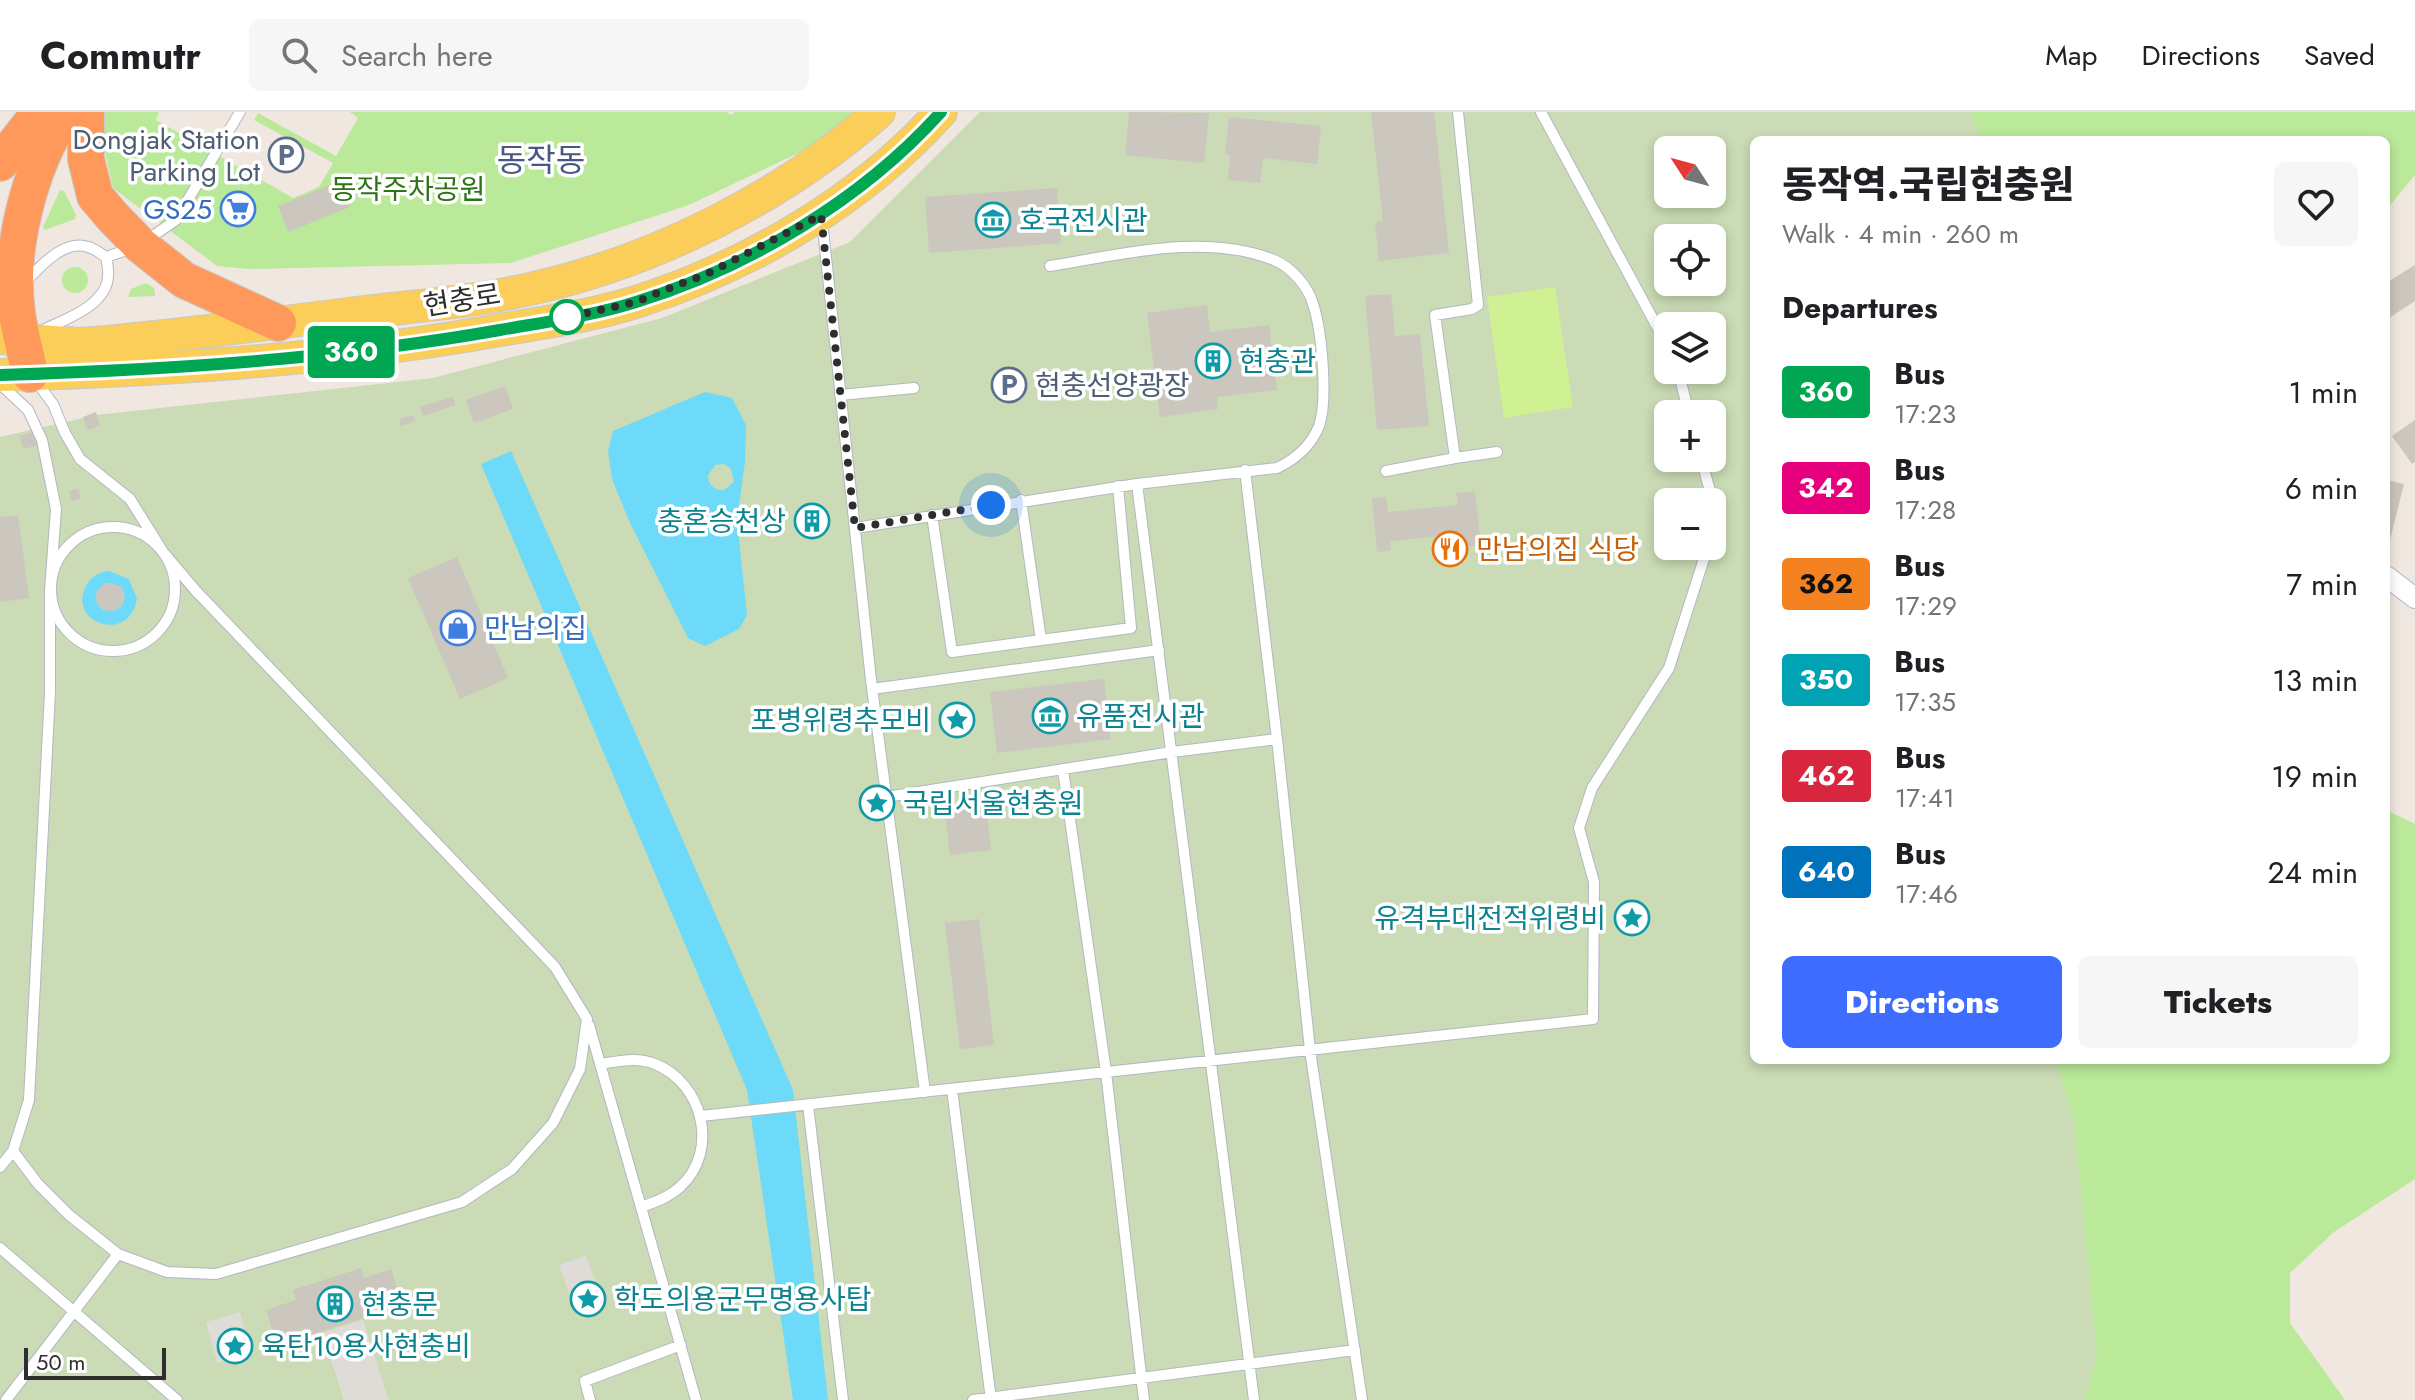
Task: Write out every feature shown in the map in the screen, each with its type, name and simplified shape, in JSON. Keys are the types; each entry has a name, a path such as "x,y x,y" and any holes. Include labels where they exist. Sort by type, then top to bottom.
{"highway":[{"path":"1,163 40,112"},
{"path":"10,378 20,224 31,185 56,127 66,112"},
{"path":"86,112 86,159 95,196 140,245 184,280 278,323"}],"main road":[{"name":"현충로","path":"11,339 80,344 442,306 532,289 616,264 687,235 795,176 844,143 879,112"},
{"name":"현충로","path":"10,378 320,356 447,339 636,302 709,273 821,215 871,179 920,136 941,112"}],"street":[{"path":"2390,579 2415,598"}],"lane":[{"path":"16,291 51,256 76,245 89,247 106,257 140,245 176,220 240,112"},
{"path":"1455,458 1435,315 1472,309 1478,305 1458,112"},
{"path":"1541,112 1654,321"},
{"path":"821,215 872,689 925,1092"},
{"path":"855,528 1118,486 1277,468 1295,460 1308,445 1318,426 1324,401 1317,320 1307,290 1292,271 1277,261 1255,254 1211,248 1152,249 1050,266"},
{"path":"11,339 86,308 100,295 109,279 106,257"},
{"path":"10,378 53,404 80,459 130,499 163,552 173,571 175,593 171,613 159,632 142,645 122,651 101,651 81,643 64,629 54,611 50,590 62,553 76,539 94,530 113,527 132,530 150,539 163,552 196,591 555,967 587,1019 696,1400"},
{"path":"0,1167 13,1151 29,1100 56,509 42,440 10,378"},
{"path":"840,395 914,388"},
{"path":"1386,471 1497,452"},
{"path":"1245,470 1310,1050 1362,1400"},
{"path":"1137,484 1254,1400"},
{"path":"932,515 952,652 1131,628 1118,486"},
{"path":"1021,500 1041,640"},
{"path":"701,1116 1593,1019 1594,882 1579,828 1592,788 1669,668 1704,560"},
{"path":"872,689 1159,650"},
{"path":"886,797 1172,752 1277,739"},
{"path":"1063,770 1106,1072 1144,1400"},
{"path":"13,1151 59,1205 118,1254 167,1272 216,1274 462,1202 512,1169 553,1123 580,1069 587,1019"},
{"path":"600,1064 630,1059 653,1063 674,1074 691,1093 701,1116 703,1141 696,1166 681,1186 660,1200 641,1207"},
{"path":"952,1089 991,1399"},
{"path":"808,1105 843,1400"},
{"path":"0,1248 177,1400"},
{"path":"6,1400 118,1254"},
{"path":"590,1400 585,1381 681,1345"},
{"path":"973,1400 1355,1350"}],"green space":[{"name":"동작주차공원","path":"105,112 159,112 156,120 293,198 319,187 333,163 254,120 258,113 336,156 358,118 350,112 726,112 732,115 734,112 862,112 838,134 689,205 511,263 250,269 217,266 113,188 100,129"},
{"name":"국립서울현충원","path":"980,112 1971,112 1980,136 1750,136 1750,1064 2058,1064 2075,1128 2097,1357 2085,1400 388,1400 363,1320 323,1333 344,1400 0,1400 0,437 96,415 433,378 662,318 850,242"},
{"path":"1587,112 2415,112 2415,175 2390,205 2390,136 1750,136 1750,1064 2390,1064 2390,812 2415,824 2415,1179 2334,1232 2290,1273 2290,1323 2345,1400 1383,1400"},
{"path":"60,190 64,191 75,219 45,230 43,227"},
{"path":"75,267 84,271 88,280 84,289 75,293 66,289 62,280 66,271"},
{"path":"146,283 154,288 155,296 128,297 131,289"},
{"path":"1555,287 1573,407 1504,418 1487,297"}],"shaded area":[{"path":"586,1256 603,1303 576,1313 559,1265"},
{"path":"240,1312 251,1353 217,1363 206,1322"},
{"path":"363,1320 388,1400 344,1400 323,1333"}],"water":[{"path":"705,392 732,398 746,425 737,521 747,615 739,629 705,646 688,638 630,523 612,479 608,451 613,431","holes":["724,464 731,469 734,482 724,490 712,487 708,475 715,465"]},
{"path":"511,451 793,1090 828,1400 793,1400 747,1090 481,464"},
{"path":"105,572 129,579 137,599 132,613 112,625 92,619 85,611 82,600 89,581","holes":["106,583 120,586 124,596 122,605 116,610 103,610 97,603 97,593"]}],"building":[{"path":"1129,112 1209,113 1204,163 1125,155"},
{"path":"1371,112 1434,112 1449,253 1379,261 1375,222 1383,221"},
{"path":"1229,117 1321,126 1317,164 1263,158 1260,183 1228,180 1230,155 1225,154"},
{"path":"340,181 350,207 288,232 278,206"},
{"name":"호국전시관","path":"1057,188 1061,243 929,253 925,197"},
{"path":"2415,265 2415,301 2390,317 2390,281"},
{"path":"1391,294 1395,336 1420,334 1429,426 1377,430 1365,296"},
{"name":"현충관","path":"1207,305 1210,332 1269,325 1277,390 1217,397 1218,409 1160,417 1147,313"},
{"path":"505,386 513,409 474,423 466,400"},
{"path":"453,397 455,405 423,416 420,407"},
{"path":"96,412 100,426 87,430 83,417"},
{"path":"413,415 415,421 401,426 399,419"},
{"path":"2415,420 2415,462 2412,464 2392,436"},
{"path":"33,432 37,445 24,449 19,436"},
{"path":"2390,481 2404,484 2390,540"},
{"path":"78,489 81,499 72,501 69,491"},
{"path":"1475,491 1481,545 1462,547 1461,534 1390,541 1391,550 1377,552 1372,499 1386,497 1388,512 1458,505 1456,493"},
{"name":"충혼승천상","path":"807,508 817,508 824,515 824,525 817,532 807,532 800,525 800,515"},
{"path":"18,515 29,598 0,602 0,517"},
{"name":"만남의집","path":"457,557 508,678 460,699 408,578"},
{"path":"110,583 120,587 124,597 120,607 110,611 100,607 96,597 100,587"},
{"name":"유품전시관","path":"1104,679 1111,739 997,753 990,692"},
{"path":"986,807 991,850 950,855 945,812"},
{"path":"979,919 994,1045 960,1049 945,923"},
{"name":"현충문","path":"361,1268 364,1278 391,1269 400,1298 373,1307 376,1314 307,1336 305,1329 275,1339 266,1310 296,1300 293,1290"}],"bus line":[{"name":"360","path":"0,375 320,356 447,339 636,302 709,273 821,215 871,179 920,136 941,112"}],"place":[{"name":"Dongjak Station Parking Lot","path":"286,155"},
{"name":"GS25","path":"238,209"},
{"name":"호국전시관","path":"993,220"},
{"name":"현충관","path":"1213,361"},
{"name":"현충선양광장","path":"1009,385"},
{"name":"충혼승천상","path":"812,521"},
{"name":"만남의집 식당","path":"1450,549"},
{"name":"만남의집","path":"458,628"},
{"name":"유품전시관","path":"1050,716"},
{"name":"포병위령추모비","path":"957,720"},
{"name":"국립서울현충원","path":"877,803"},
{"name":"유격부대전적위령비","path":"1632,918"},
{"name":"학도의용군무명용사탑","path":"588,1299"},
{"name":"현충문","path":"335,1304"},
{"name":"육탄10용사현충비","path":"235,1346"}],"district":[{"name":"동작동","path":"541,160"}],"route":[{"path":"567,317 556,320 636,302 709,273 821,215 855,528 991,505"}]}
